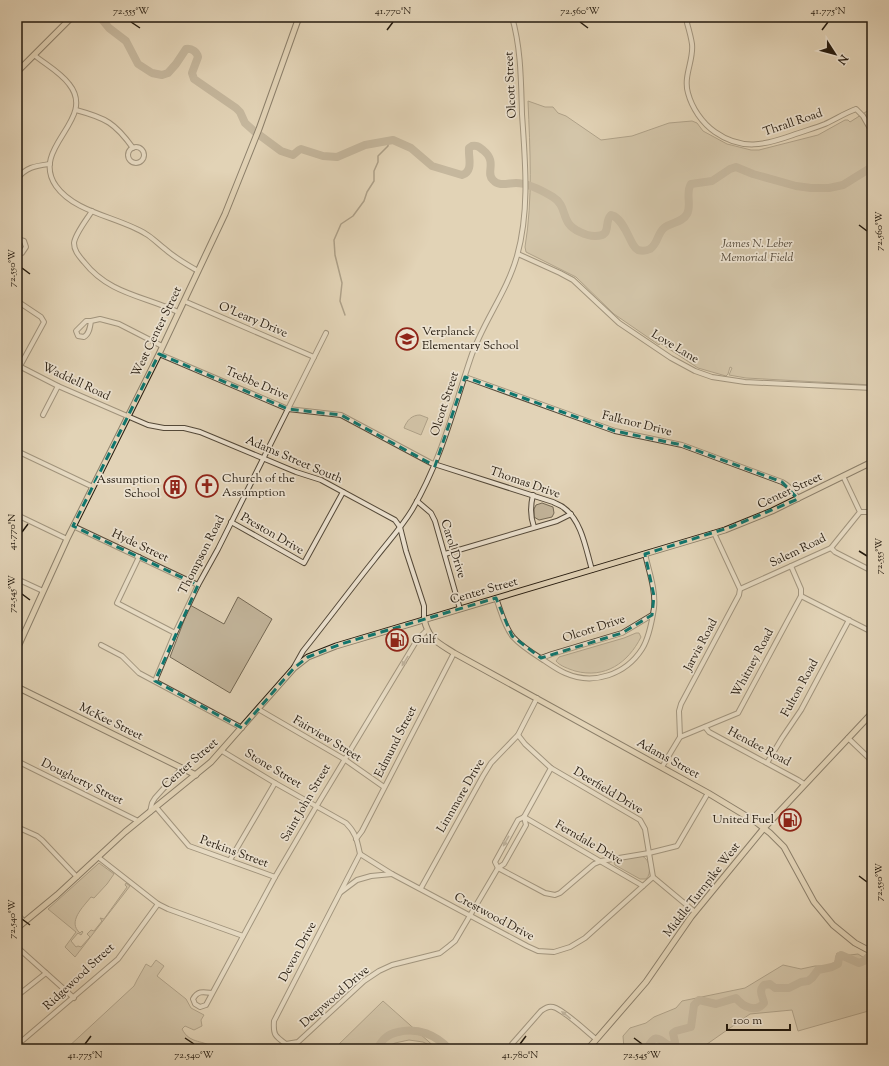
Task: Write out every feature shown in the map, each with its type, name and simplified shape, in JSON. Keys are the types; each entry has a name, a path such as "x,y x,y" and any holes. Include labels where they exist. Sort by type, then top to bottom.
{"main road":[{"path":"17,72 72,17"},
{"name":"West Center Street","path":"17,649 73,526 159,354 225,214 259,129 300,17"},
{"name":"Center Street","path":"17,928 138,821 196,775 222,751 294,668 306,658 328,648 714,533 751,520 798,499 872,462"},
{"name":"Adams Street","path":"424,619 427,630 432,638 454,653 708,792 764,828 778,840 786,850 820,911 844,936 872,952"},
{"name":"McKee Street","path":"17,687 196,775"},
{"name":"Middle Turnpike West","path":"588,1049 646,982 695,912 764,828 872,713"}],"street":[{"path":"512,18 530,17"},
{"name":"Thrall Road","path":"685,17 688,20 687,23 692,45 686,81 688,92 698,116 711,130 721,137 733,142 748,145 769,143 826,124 846,113 856,110 863,116 872,132"},
{"name":"Olcott Street","path":"294,668 304,651 400,527 416,501 435,464 443,444 464,377 477,342 511,272 518,254 523,228 525,179 520,64 518,45 512,18"},
{"path":"34,55 61,76 69,84 75,95 76,110 51,154 51,176 56,186 64,196 76,204 148,235 181,262 198,271"},
{"path":"76,110 96,115 109,122 122,132 133,148"},
{"path":"17,179 22,172 31,166 50,164"},
{"path":"92,211 74,242 76,252 89,269 108,285 129,294 166,306 178,312"},
{"path":"17,240 24,241 26,247 24,251 17,253"},
{"name":"Love Lane","path":"518,254 573,280 619,322 671,358 695,371 712,377 745,382 872,388"},
{"path":"17,301 41,317 44,322 19,366"},
{"name":"O'Leary Drive","path":"184,301 314,357"},
{"path":"91,321 100,319 110,321 162,346"},
{"name":"Thompson Road","path":"155,681 198,584 218,549 326,333"},
{"name":"Trebbe Drive","path":"159,354 288,409 341,415 427,462 435,464"},
{"name":"Waddell Road","path":"19,366 58,386 128,416"},
{"name":"Falknor Drive","path":"464,377 615,431 682,445 782,482 795,492 798,499"},
{"path":"43,415 58,386"},
{"name":"Adams Street South","path":"128,416 155,427 184,428 200,432 296,472 321,480 395,520 400,527"},
{"path":"17,451 93,487"},
{"name":"Thomas Drive","path":"435,464 533,495 564,507 571,514 579,527 592,570"},
{"path":"843,476 860,512 872,512"},
{"name":"Preston Drive","path":"231,522 304,563 343,492"},
{"path":"533,495 530,504 530,518 534,527"},
{"name":"Carol Drive","path":"416,501 431,514 435,521 460,609"},
{"name":"Salem Road","path":"740,589 831,548 860,512"},
{"path":"445,554 557,521 571,514"},
{"path":"17,515 67,539"},
{"name":"Hyde Street","path":"73,526 198,584"},
{"path":"400,527 406,551 424,606 424,619"},
{"path":"714,533 740,589"},
{"path":"831,548 835,552 872,571"},
{"path":"496,598 506,625 512,636 541,658 566,674 578,677 595,678 608,676 619,671 628,664 643,648 648,637 654,608 654,596 645,554"},
{"path":"139,557 117,603 175,634"},
{"path":"791,566 801,589 801,596 872,632"},
{"path":"17,578 43,591"},
{"name":"Jarvis Road","path":"680,737 679,711 681,704 739,595 740,589"},
{"name":"Whitney Road","path":"680,737 738,713 801,596"},
{"name":"Olcott Drive","path":"541,658 622,633 652,615"},
{"name":"Fulton Road","path":"767,763 801,710 849,620"},
{"name":"Saint John Street","path":"212,994 201,992 196,994 194,999 195,1004 200,1007 206,1005 212,994 243,936 275,877 316,806 417,640 427,630"},
{"path":"101,645 122,656 134,669 242,728"},
{"name":"Edmund Street","path":"356,839 362,831 454,653"},
{"name":"Linnmore Drive","path":"421,888 491,763 518,735 537,698"},
{"name":"Fairview Street","path":"258,709 344,759 384,787"},
{"name":"Hendee Road","path":"705,727 709,732 804,784"},
{"name":"Deerfield Drive","path":"518,735 525,744 551,768 640,820 645,829 653,877"},
{"path":"662,767 680,737"},
{"path":"848,738 872,761"},
{"name":"Stone Street","path":"222,751 275,784 346,823 353,830 360,854"},
{"name":"Dougherty Street","path":"17,761 138,821"},
{"name":"Center Street","path":"150,812 151,805 155,798 182,768"},
{"name":"Deepwood Drive","path":"498,868 495,862 518,820 524,817 551,768"},
{"path":"230,860 275,784"},
{"path":"498,868 545,893 555,895 560,893 594,864 601,861 649,853 677,846 708,792"},
{"name":"Perkins Street","path":"156,807 189,846 275,877"},
{"name":"Deepwood Drive","path":"274,1021 273,1031 277,1038 286,1044 298,1042 364,981 379,971 392,965 440,953 455,941 498,868 504,864 526,825 524,817"},
{"name":"Ferndale Drive","path":"524,817 643,886"},
{"path":"17,827 37,836 42,840 77,876"},
{"name":"Crestwood Drive","path":"360,854 392,874 538,951 554,952 570,947 585,938 653,877"},
{"name":"Devon Drive","path":"274,1021 360,854"},
{"path":"98,857 158,904 243,936"},
{"name":"Devon Drive","path":"341,892 357,880 371,876 392,874"},
{"path":"653,877 695,912"},
{"name":"Ridgewood Street","path":"23,1040 118,959 158,904"},
{"path":"17,913 24,922"},
{"path":"17,947 74,998"},
{"path":"17,996 46,973"},
{"path":"510,1049 512,1044 547,1007 553,1007 560,1010 596,1039"},
{"path":"405,1049 421,1049"}],"highlighted area":[{"path":"159,354 288,409 341,415 435,466 465,377 615,431 682,445 782,482 798,499 731,527 645,554 654,596 652,615 622,633 541,658 512,636 496,598 341,644 308,657 294,668 242,728 155,681 198,585 73,526"}],"green space":[{"name":"James N. Leber Memorial Field","path":"528,101 545,107 553,107 558,113 566,116 601,140 632,136 669,123 692,121 697,123 703,131 727,144 751,150 759,150 818,135 845,120 850,122 872,108 872,385 746,378 729,375 732,368 730,367 726,376 698,368 660,343 659,345 614,314 576,277 526,252 525,247 528,229 530,193"},
{"path":"420,415 428,418 421,435 404,428 410,418"},
{"path":"542,503 553,507 554,513 552,517 539,520 534,517 534,509 536,505"},
{"path":"238,597 272,619 230,693 170,657 190,605 224,624"},
{"path":"639,633 641,637 636,646 622,661 606,671 586,673 575,671 562,666 556,661 559,657 624,638"},
{"path":"642,856 647,860 649,867 649,874 646,879 640,879 614,863 616,860"},
{"path":"99,863 114,874 94,898 91,897 78,915 75,924 76,929 80,933 82,931 83,932 81,935 78,933 71,941 76,947 81,947 90,937 87,934 91,930 94,931 102,921 100,918 104,919 127,887 125,885 126,883 130,886 75,957 65,947 76,932 48,909"},
{"path":"837,953 850,955 858,954 871,962 872,961 872,1010 798,1031 792,1010 750,1014 700,1049 624,1049 623,1036 630,1028 646,1023 654,1017 676,1008 682,1001 745,988 783,965 801,969 815,966 834,966"},
{"path":"156,960 164,966 157,976 186,999 191,1008 204,1015 201,1020 202,1026 194,1030 185,1026 182,1029 185,1034 193,1040 211,1046 215,1049 66,1049 134,986 146,964 151,967"},
{"path":"383,1001 437,1049 423,1042 409,1040 395,1043 384,1049 334,1049"}],"waterway":[{"path":"100,17 109,28 126,41 138,64 152,73 162,75 168,73 186,49 194,51 198,57 192,73 194,79 236,108 240,112 245,123 281,151 293,155 301,149 323,156 337,157 365,145 393,140 411,148 432,166 462,175 466,173 469,167 469,148 472,146 477,146 483,150 490,159 490,174 495,182 501,184 525,184 553,197 561,205 566,220 569,224 573,228 587,235 595,236 604,234 609,218 611,215 614,216 622,224 635,248 638,250 646,250 653,247 664,228 685,217 689,207 689,188 691,184 712,181 730,169 736,167 753,174 796,186 829,188 843,185 872,167"},
{"path":"345,315 340,301 342,283 335,255 334,240 341,224 353,216 364,201 367,192 374,181 374,171 378,162 378,156 388,146 388,140"},
{"path":"647,1049 652,1041 657,1038 669,1046 674,1044 673,1033 691,1027 694,1005 699,1000 716,1004 736,998 742,1004 750,1008 757,1008 764,1003 761,992 764,985 770,984 775,988 789,988 801,982 808,981 818,970 838,964 839,957 841,955 859,963 864,961 872,953"},
{"path":"377,1049 387,1036 405,1031 419,1031 426,1033 444,1044 449,1049"}],"place":[{"name":"Verplanck Elementary School","path":"407,339"},
{"name":"Church of the Assumption","path":"207,486"},
{"name":"Assumption School","path":"175,487"},
{"name":"Gulf","path":"397,640"},
{"name":"United Fuel","path":"790,820"}]}
